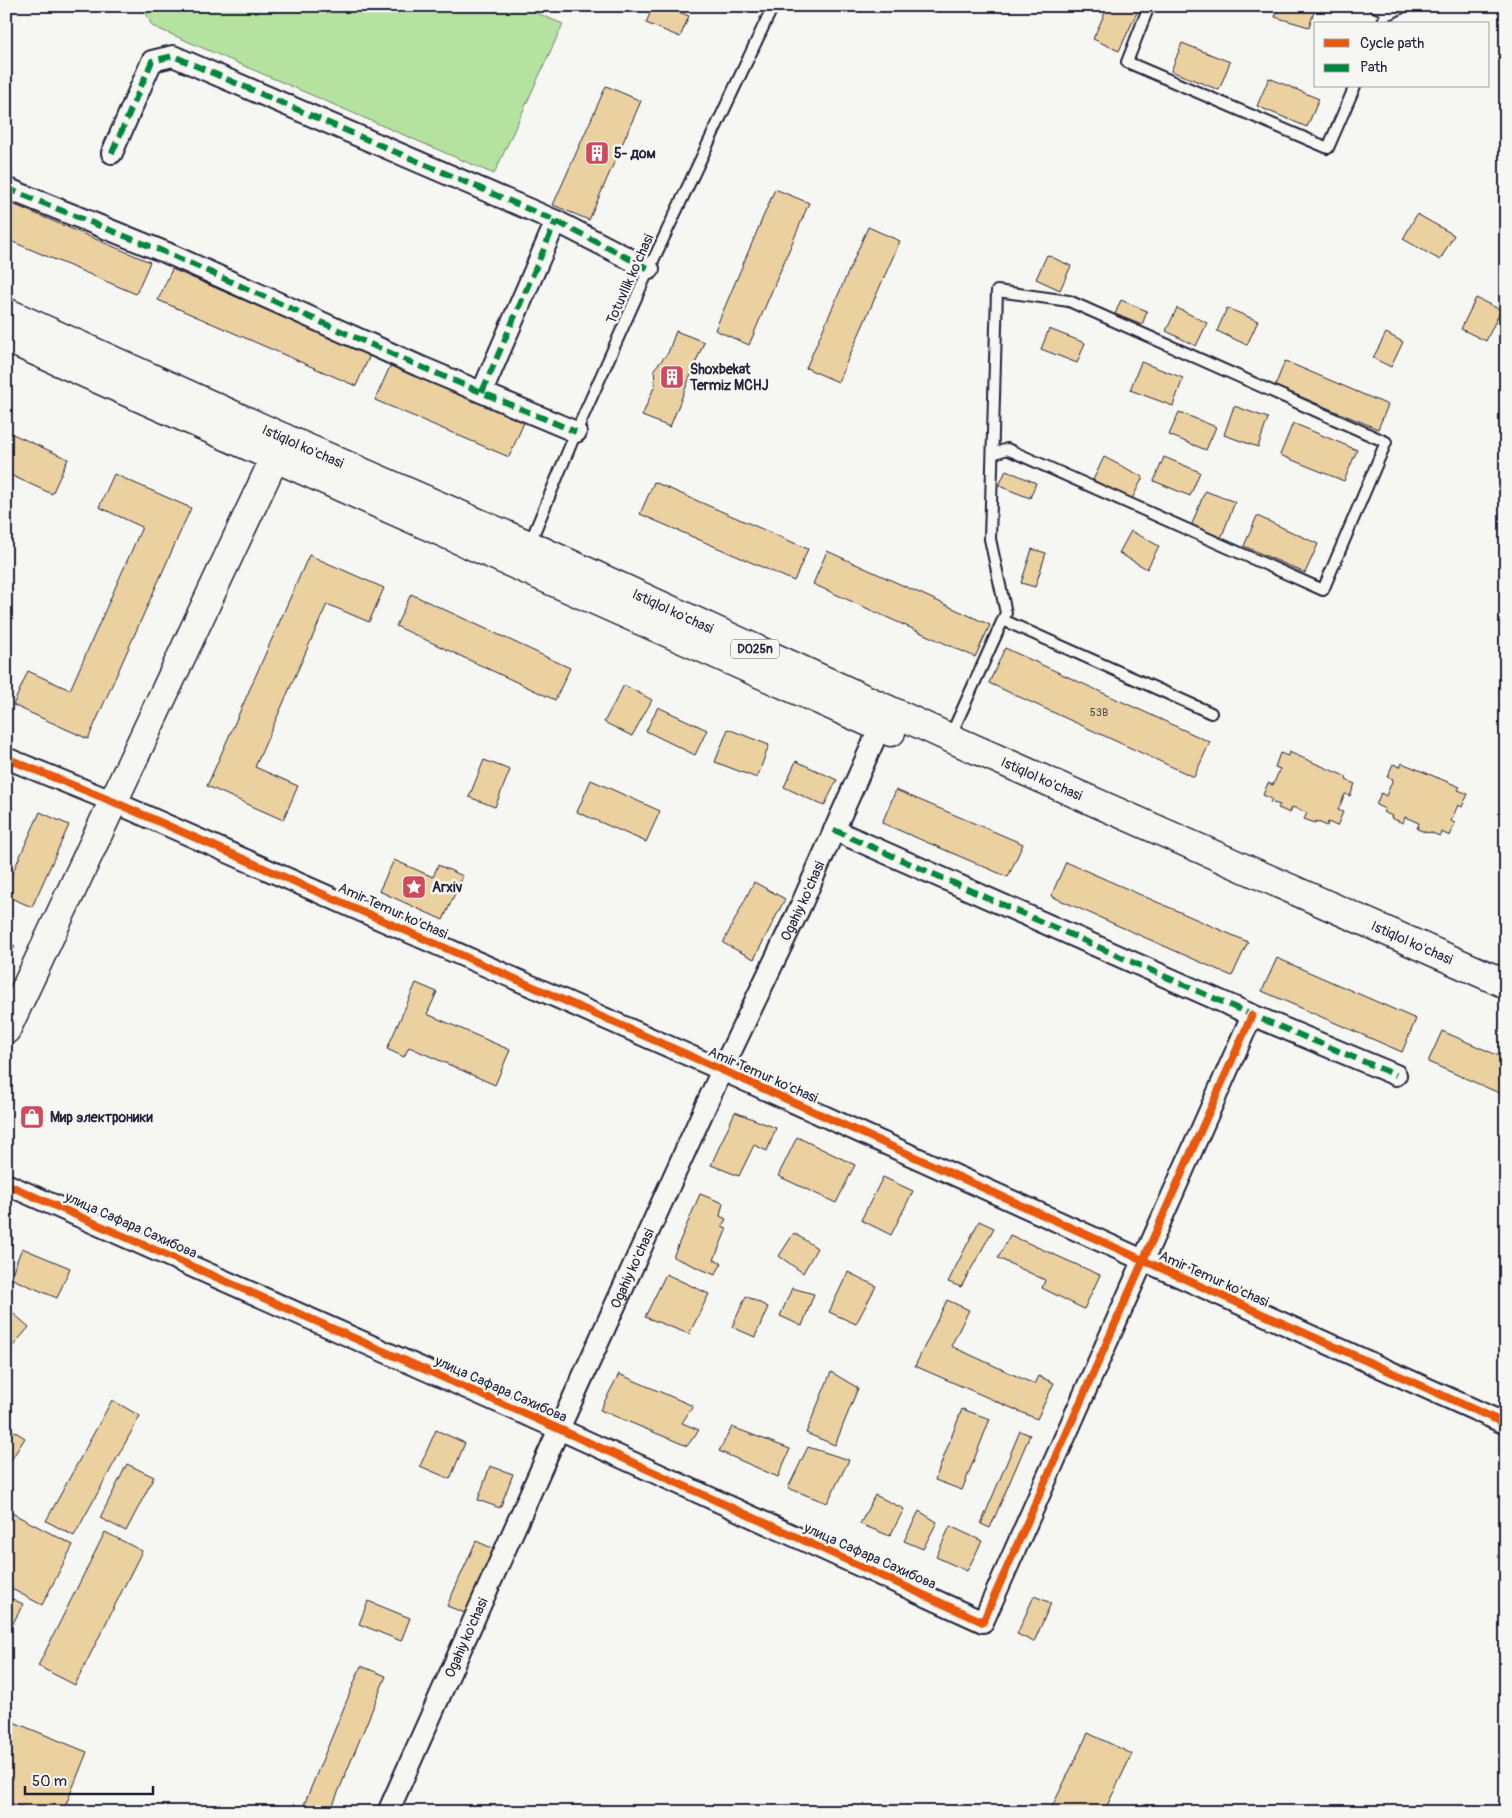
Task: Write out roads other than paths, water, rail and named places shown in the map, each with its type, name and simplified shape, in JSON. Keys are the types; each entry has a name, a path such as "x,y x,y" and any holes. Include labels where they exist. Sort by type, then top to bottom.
{"main road":[{"name":"Istiqlol ko'chasi","path":"6,312 279,447"},
{"name":"Istiqlol ko'chasi","path":"6,338 279,447 524,556 950,738 1506,984"},
{"path":"6,1030 279,447"},
{"name":"Istiqlol ko'chasi","path":"524,556 880,727 1506,1002"}],"street":[{"path":"112,154 152,61 174,56 556,221 649,268"},
{"path":"6,188 167,253 311,319 576,432"},
{"path":"482,392 556,221"},
{"name":"Ogahiy ko'chasi","path":"388,1812 559,1428 722,1070 802,903 880,727"},
{"name":"Amir Temur ko'chasi","path":"6,758 114,802 722,1070 1506,1424"},
{"path":"834,830 1252,1015 1396,1075"},
{"path":"1144,1260 1252,1015"},
{"name":"улица Сафара Сахибова","path":"6,1184 559,1428 984,1622 1144,1260"}],"lane":[{"name":"Totuvllik ko'chasi","path":"524,556 576,432 649,268 773,6"},
{"path":"1149,6 1127,62 1328,148 1354,88"},
{"path":"1374,6 1391,14 1404,6"},
{"path":"1383,22 1387,12"},
{"path":"950,738 1006,613 990,539 997,291 1069,301 1386,442 1323,590 1007,449 993,454"},
{"path":"1003,620 1211,713"}],"place":[{"name":"5- дом","path":"597,153"},
{"name":"Shoxbekat Termiz MCHJ","path":"672,377"},
{"name":"Arxiv","path":"414,887"},
{"name":"Мир электроники","path":"32,1117"}]}
